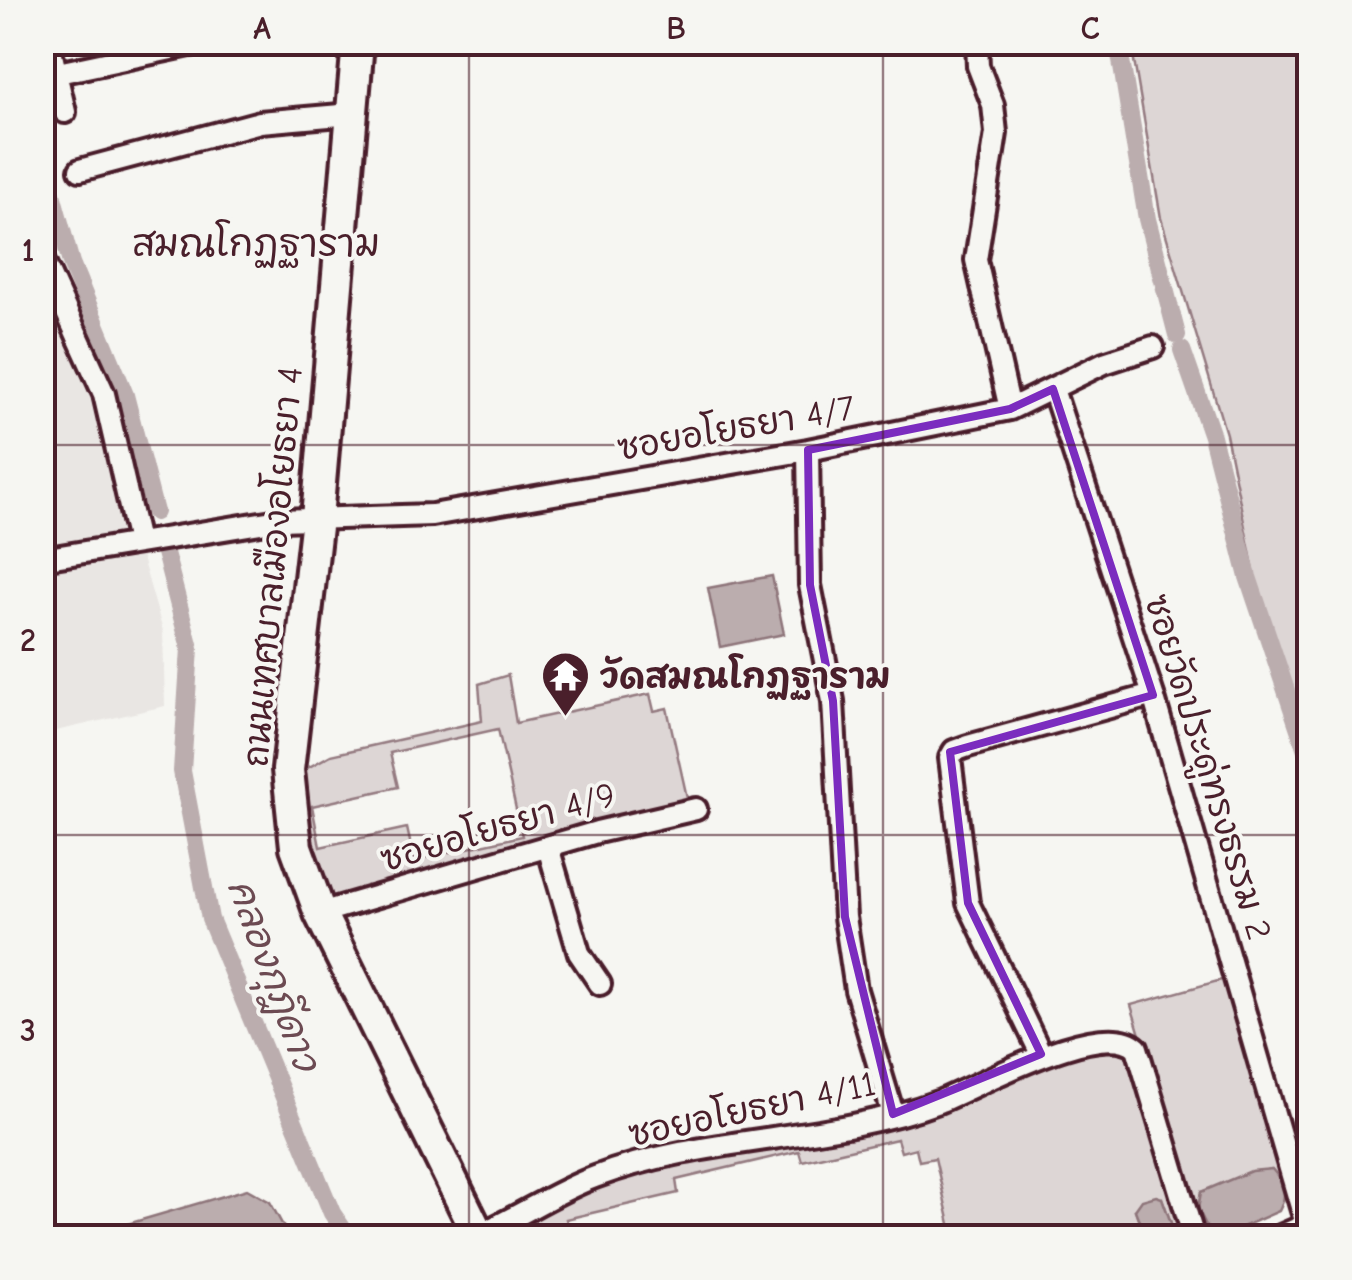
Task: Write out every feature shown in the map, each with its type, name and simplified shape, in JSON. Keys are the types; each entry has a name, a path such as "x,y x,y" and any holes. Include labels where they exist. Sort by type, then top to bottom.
{"street":[{"path":"48,42 65,112"},
{"path":"58,73 204,42"},
{"name":"ถนนเทศบาลเมืองอโยธยา 4","path":"358,42 318,518 288,770 296,847 320,913 477,1236"},
{"path":"978,42 978,66 993,105 996,133 976,260 1010,409"},
{"path":"80,170 260,122 352,114"},
{"path":"42,258 104,394 138,542"},
{"name":"ซอยอโยธยา 4/7","path":"42,559 218,528 318,518 432,515 808,450 1010,409 1104,363 1153,347"},
{"name":"ซอยวัดประดู่ทรงธรรม 2","path":"1054,389 1153,695 1308,1224"},
{"path":"808,450 810,585 833,701 845,917 856,990 893,1114"},
{"path":"1041,1054 968,903 950,758 954,751 968,746 1153,695"},
{"name":"ซอยอโยธยา 4/9","path":"320,913 548,847 696,810"},
{"path":"548,847 580,953 600,984"},
{"name":"ซอยอโยธยา 4/11","path":"477,1236 594,1177 660,1157 893,1114 946,1099 1041,1054 1122,1039 1137,1048 1194,1238"},
{"path":"1276,1238 1308,1224"}],"highlighted area":[{"path":"1053,389 1153,695 950,752 968,903 1041,1054 893,1114 845,917 833,701 810,585 808,450 1010,409"}],"shaded area":[{"path":"1131,43 1309,43 1309,738 1255,576 1226,434 1161,218"},
{"path":"42,270 86,380 127,553 140,551 163,631 165,706 43,734"},
{"path":"772,576 784,634 720,647 708,588"},
{"path":"508,675 516,723 650,694 654,711 667,708 692,820 332,903 310,845 302,771 331,755 482,721 479,684","holes":["498,729 522,836 414,860 407,828 320,847 312,806 398,787 390,753"]},
{"path":"1225,979 1283,1182 1271,1169 1201,1192 1198,1209 1187,1190 1131,1005"},
{"path":"1119,1044 1127,1048 1186,1237 1176,1237 1162,1198 1135,1210 1145,1237 953,1237 935,1158 919,1161 916,1148 901,1152 897,1139 802,1161 799,1151 676,1180 678,1193 566,1219 570,1236 495,1234 617,1176 924,1117 1037,1063"},
{"path":"1272,1169 1284,1189 1279,1211 1231,1232 1210,1233 1198,1209 1201,1192 1251,1171"},
{"path":"247,1189 270,1202 289,1237 83,1237"},
{"path":"1162,1198 1176,1237 1145,1237 1135,1210 1142,1200"}],"waterway":[{"path":"1118,42 1147,219 1177,335"},
{"name":"คลองกุฎีดาว","path":"42,158 71,263 125,395 155,512"},
{"path":"1182,350 1212,436 1248,577 1310,762"},
{"name":"คลองกุฎีดาว","path":"163,545 190,648 182,771 210,919 332,1213 349,1238"}],"place":[{"name":"วัดสมณโกฏฐาราม","path":"565,718"}],"district":[{"name":"สมณโกฏฐาราม","path":"256,244"}]}
